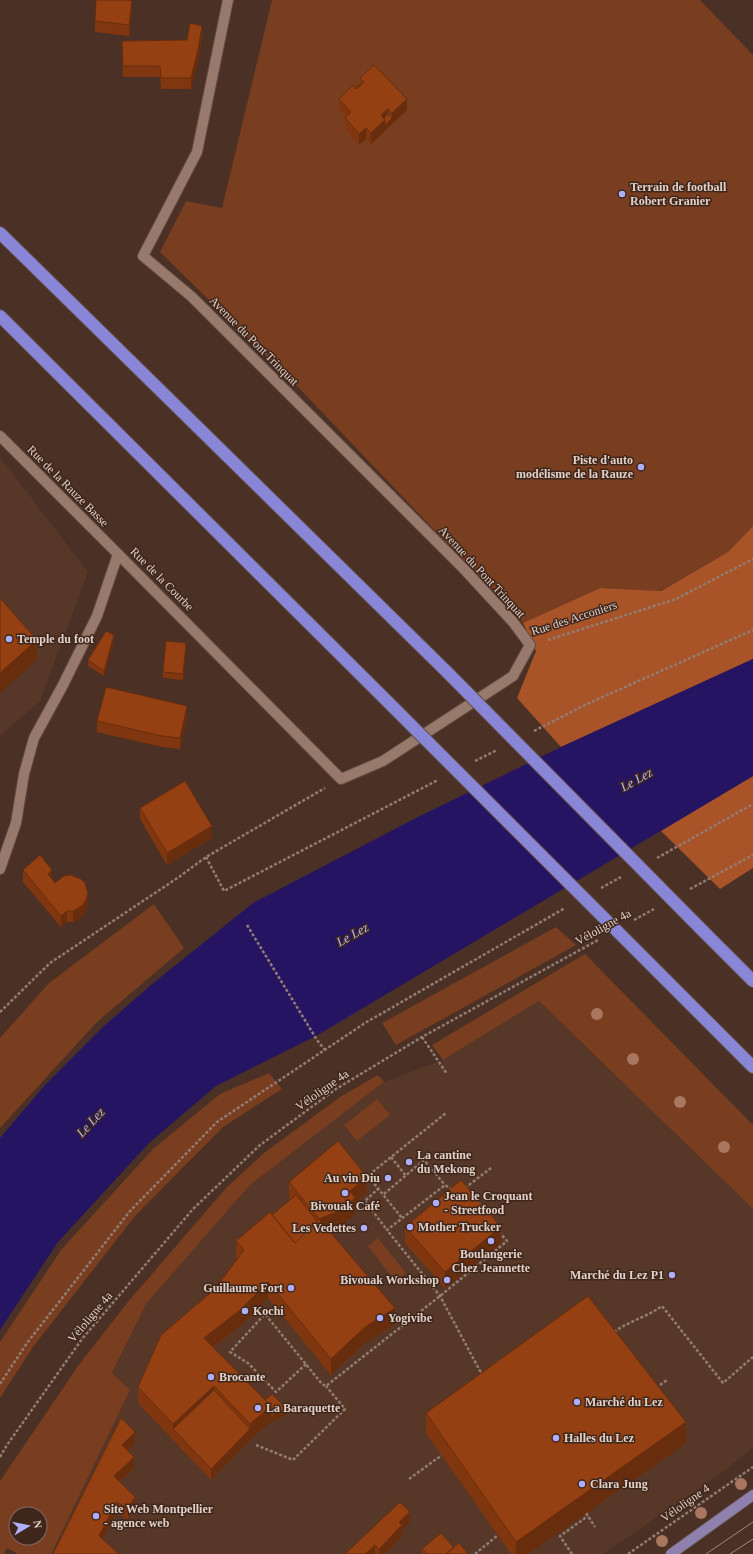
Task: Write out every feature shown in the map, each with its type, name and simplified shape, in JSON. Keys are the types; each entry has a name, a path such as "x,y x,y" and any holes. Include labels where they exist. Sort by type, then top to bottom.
{"highway":[{"path":"0,232 448,673 753,981"},
{"path":"0,316 753,1067"}],"main road":[{"path":"670,1554 753,1495"}],"street":[{"name":"Avenue du Pont Trinquat","path":"228,0 197,152 143,256 192,297 463,568 513,622 530,645"},
{"name":"Rue de la Rauze Basse","path":"0,436 118,554"},
{"name":"Rue de la Courbe","path":"0,869 16,823 24,774 34,738 63,685 97,616 118,554 341,779"},
{"name":"Rue des Acconiers","path":"341,779 383,761 513,676 530,645"}],"path":[{"name":"Rue des Acconiers","path":"530,645 676,599 753,559"},
{"path":"532,732 587,704 753,630"},
{"path":"470,764 497,750"},
{"path":"206,858 224,891 442,778"},
{"path":"0,1012 50,963 206,858 341,779"},
{"path":"656,858 753,804"},
{"path":"684,893 753,855"},
{"path":"595,892 622,877"},
{"path":"0,1384 27,1344 130,1211 217,1122 365,1023 568,906"},
{"name":"Véloligne 4a","path":"629,923 656,908"},
{"path":"247,925 317,1040 325,1050"},
{"name":"Véloligne 4a","path":"0,1458 7,1445 82,1339 193,1209 260,1145 336,1089 422,1038 601,938"},
{"path":"422,1038 447,1074"},
{"path":"364,1179 446,1113"},
{"path":"391,1157 406,1176"},
{"path":"384,1194 424,1160 454,1193"},
{"path":"468,1195 464,1189 491,1168"},
{"path":"368,1176 402,1218"},
{"path":"387,1230 446,1185"},
{"path":"379,1188 365,1201 440,1296 480,1371 486,1374"},
{"path":"326,1386 507,1241 497,1230"},
{"path":"611,1334 623,1325 662,1306 723,1383 753,1357"},
{"path":"256,1445 293,1460 345,1409 326,1386 322,1384 306,1364 265,1314 230,1352 248,1363 276,1392 306,1364"},
{"path":"652,1390 667,1380"},
{"path":"409,1479 442,1455"},
{"name":"Véloligne 4","path":"628,1554 753,1467"},
{"path":"572,1554 560,1536 587,1514 596,1527"},
{"path":"475,1554 498,1535"}],"shaded area":[{"path":"272,0 700,0 753,55 753,526 728,552 660,591 600,588 523,623 297,386 160,252 186,201 222,208"},
{"path":"0,457 88,572 40,701 0,736"},
{"path":"753,526 753,659 561,747 517,698 536,651 523,623 600,588 661,591 728,552"},
{"path":"753,776 753,868 720,889 661,831"},
{"path":"154,904 184,948 97,1022 0,1128 0,1038 49,983"},
{"path":"556,927 576,945 396,1045 382,1023"},
{"path":"585,954 753,1125 753,1209 539,1001 443,1060 432,1045"},
{"path":"539,1001 753,1209 753,1447 723,1472 603,1554 51,1554 130,1390 112,1373 146,1304 250,1185 384,1082 443,1060"},
{"path":"269,1073 282,1089 223,1127 135,1216 33,1347 0,1398 0,1342 61,1250 153,1149 220,1094"},
{"path":"378,1075 384,1082 250,1185 146,1304 112,1373 130,1390 51,1554 18,1554 7,1548 4,1554 0,1554 0,1481 78,1366 127,1303 226,1188 264,1153 340,1097"},
{"path":"377,1099 390,1115 357,1141 344,1125"},
{"path":"378,1238 406,1273 395,1281 368,1246"}],"water":[{"name":"Le Lez","path":"753,659 753,776 316,1036 216,1086 149,1143 58,1242 0,1330 0,1138 45,1085 104,1026 151,985 253,903 416,818 561,747"}],"building":[{"path":"96,0 132,1 129,25 95,21"},
{"path":"190,23 202,26 191,78 161,78 160,66 123,66 122,41 187,40"},
{"path":"374,65 407,99 392,113 388,109 381,115 385,120 371,133 366,128 359,134 345,118 351,112 339,99 353,85 356,89 364,82 360,78"},
{"path":"388,114 392,118 385,125 384,118"},
{"path":"0,598 37,640 0,673"},
{"path":"106,631 114,635 104,671 88,660"},
{"path":"166,641 186,643 183,674 163,672"},
{"path":"106,687 187,706 180,738 162,736 97,721"},
{"path":"185,781 212,826 167,853 140,808"},
{"path":"40,855 52,870 48,874 55,883 64,876 70,875 81,879 85,883 88,894 83,905 73,911 67,911 61,916 23,870"},
{"path":"338,1141 367,1177 350,1191 355,1198 341,1210 319,1219 289,1182"},
{"path":"461,1180 501,1227 445,1272 405,1227"},
{"path":"296,1195 317,1221 295,1243 272,1215"},
{"path":"270,1212 295,1243 319,1219 395,1308 365,1327 331,1359 268,1282 239,1311 204,1338 271,1406 250,1424 214,1386 173,1424 138,1387 161,1335 215,1289 244,1250 236,1241"},
{"name":"Halles du Lez","path":"588,1296 686,1422 516,1542 426,1413"},
{"path":"214,1390 250,1429 211,1469 173,1429"},
{"path":"272,1394 287,1409 271,1416 271,1406 265,1400"},
{"path":"121,1418 135,1432 122,1445 134,1457 114,1476 135,1497 128,1508 116,1502 99,1536 119,1554 53,1554"},
{"path":"400,1502 410,1512 399,1522 402,1525 379,1549 375,1545 365,1554 345,1554"},
{"path":"441,1533 454,1548 446,1554 427,1554 422,1549"},
{"path":"459,1543 468,1554 446,1554"}],"tram line":[{"path":"706,1554 753,1522"},
{"path":"730,1554 753,1539"}],"place":[{"name":"Terrain de football Robert Granier","path":"622,194"},
{"name":"Piste d'auto modélisme de la Rauze","path":"641,467"},
{"name":"Temple du foot","path":"9,639"},
{"name":"La cantine du Mekong","path":"409,1162"},
{"name":"Au vin Diu","path":"388,1178"},
{"name":"Bivouak Café","path":"345,1193"},
{"name":"Jean le Croquant - Streetfood","path":"436,1203"},
{"name":"Mother Trucker","path":"410,1227"},
{"name":"Les Vedettes","path":"364,1228"},
{"name":"Boulangerie Chez Jeannette","path":"491,1241"},
{"name":"Marché du Lez P1","path":"672,1275"},
{"name":"Bivouak Workshop","path":"447,1280"},
{"name":"Guillaume Fort","path":"291,1288"},
{"name":"Kochi","path":"245,1311"},
{"name":"Yogivibe","path":"380,1318"},
{"name":"Brocante","path":"211,1377"},
{"name":"Marché du Lez","path":"577,1402"},
{"name":"La Baraquette","path":"258,1408"},
{"name":"Halles du Lez","path":"556,1438"},
{"name":"Clara Jung","path":"582,1484"},
{"name":"Site Web Montpellier - agence web","path":"96,1516"}]}
